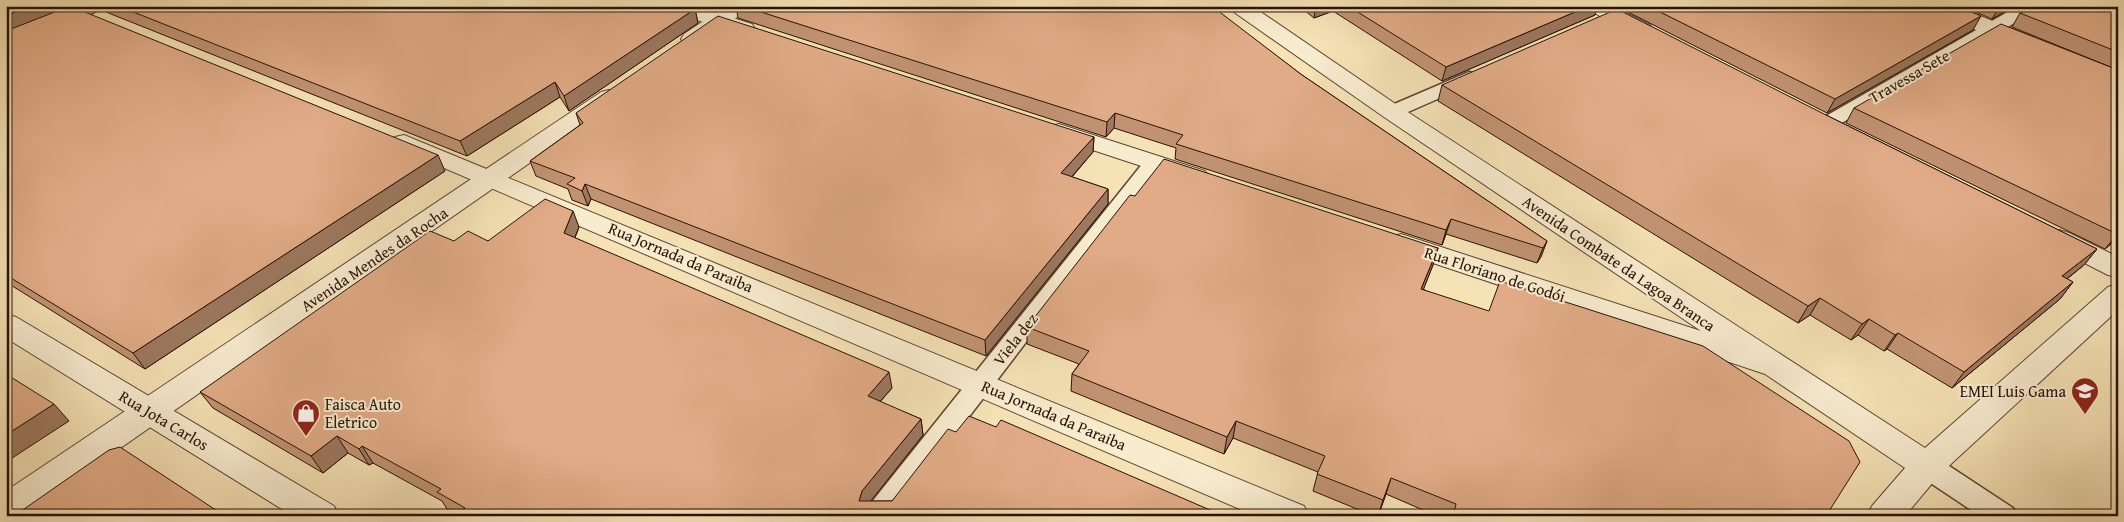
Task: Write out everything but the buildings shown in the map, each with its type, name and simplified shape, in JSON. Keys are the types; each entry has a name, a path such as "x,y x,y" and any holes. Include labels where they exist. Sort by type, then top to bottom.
{"street":[{"path":"672,6 765,36"},
{"path":"670,55 740,6"},
{"name":"Avenida Combate da Lagoa Branca","path":"1238,6 1392,112 1927,466"},
{"path":"1937,6 2043,50"},
{"path":"1601,15 1664,41"},
{"name":"Avenida Mendes da Rocha","path":"6,509 629,83"},
{"path":"1818,120 1853,137"},
{"path":"1040,125 1220,184"},
{"name":"Rua Jornada da Paraiba","path":"382,134 492,178 1292,516"},
{"path":"2038,229 2118,268"},
{"name":"Rua Floriano de Godói","path":"1380,236 1775,366"},
{"path":"1884,516 1927,466 2118,294"},
{"name":"Rua Jota Carlos","path":"6,324 322,516"}],"lane":[{"name":"Travessa Sete","path":"1818,120 2031,6"},
{"path":"6,44 87,12"},
{"path":"1392,112 1489,69"},
{"name":"Viela dez","path":"877,516 1154,162"},
{"name":"Avenida Combate da Lagoa Branca","path":"1927,466 2003,516"}],"place":[{"name":"EMEI Luis Gama","path":"2085,415"},
{"name":"Faisca Auto Eletrico","path":"306,437"}]}
